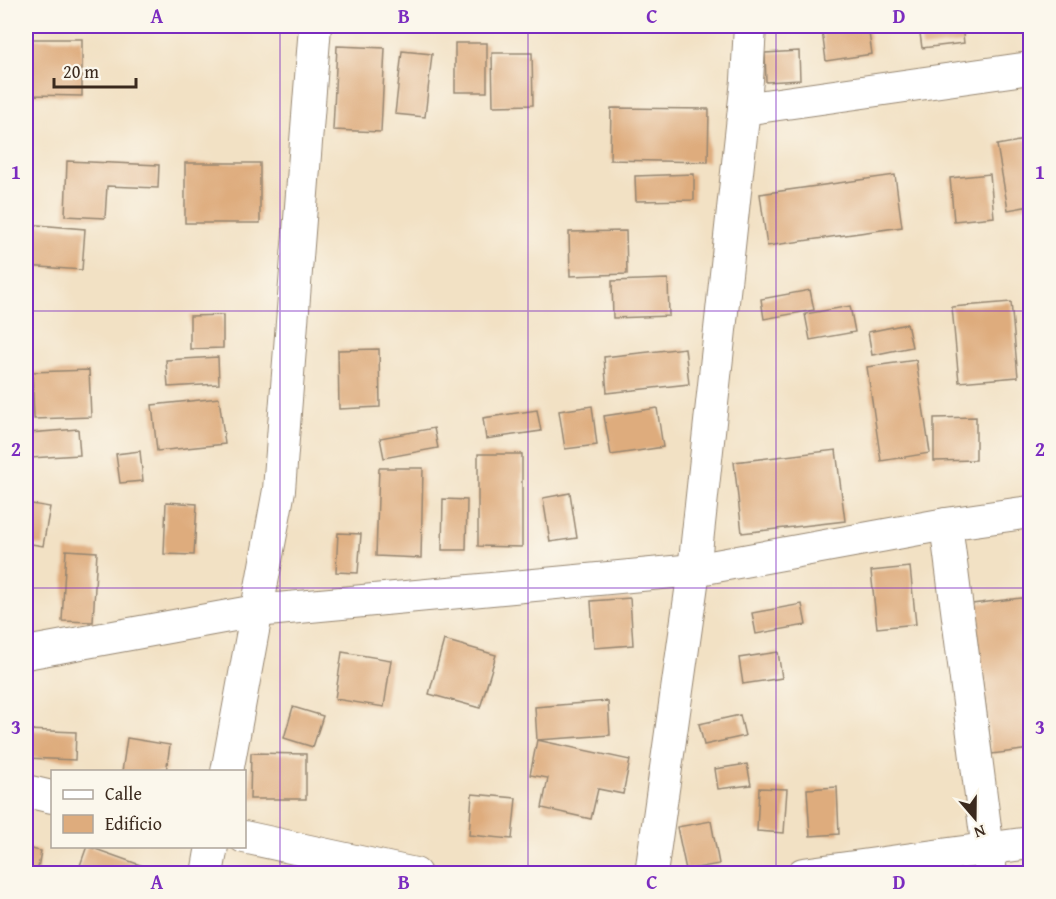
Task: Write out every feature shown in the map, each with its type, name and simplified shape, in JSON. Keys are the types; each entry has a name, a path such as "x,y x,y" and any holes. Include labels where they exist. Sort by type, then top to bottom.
{"street":[{"path":"227,770 279,490 315,26"},
{"path":"651,873 694,570 744,109 750,26"},
{"path":"744,109 1030,68"},
{"path":"26,653 256,611 694,570 946,524 1030,512"},
{"path":"946,524 990,861"},
{"path":"26,791 51,797"},
{"path":"246,837 415,873"},
{"path":"802,873 990,861 1030,843"},
{"path":"207,873 212,848"}],"building":[{"path":"868,26 872,54 826,61 822,31"},
{"path":"919,26 962,26 964,43 922,48"},
{"path":"30,39 82,39 82,96 29,95"},
{"path":"455,43 487,43 487,92 455,92"},
{"path":"337,46 385,48 381,132 333,130"},
{"path":"402,51 432,54 425,117 395,114"},
{"path":"799,51 800,80 766,82 765,53"},
{"path":"492,53 532,53 533,105 493,106"},
{"path":"611,108 709,109 708,162 610,160"},
{"path":"1030,139 1030,206 1008,210 997,145"},
{"path":"67,161 159,165 158,188 107,186 105,218 65,216"},
{"path":"185,163 260,163 260,223 185,223"},
{"path":"694,174 694,200 636,201 635,176"},
{"path":"990,174 994,217 954,221 950,178"},
{"path":"895,175 902,227 767,246 760,194"},
{"path":"26,224 85,229 82,270 26,266"},
{"path":"626,231 627,274 570,276 569,232"},
{"path":"668,279 669,316 613,318 612,281"},
{"path":"810,290 814,310 764,319 761,299"},
{"path":"1011,302 1018,377 959,382 952,307"},
{"path":"850,306 855,332 810,340 805,314"},
{"path":"223,315 223,348 190,349 190,316"},
{"path":"907,324 912,347 872,355 868,332"},
{"path":"685,348 689,384 607,393 604,357"},
{"path":"379,349 380,407 339,409 338,350"},
{"path":"218,357 219,384 168,387 166,360"},
{"path":"916,360 930,453 881,461 867,367"},
{"path":"89,370 91,417 34,419 32,372"},
{"path":"219,398 225,444 157,451 152,405"},
{"path":"592,406 597,445 565,449 559,411"},
{"path":"657,408 663,447 611,455 604,416"},
{"path":"537,410 541,431 486,439 483,418"},
{"path":"976,417 976,460 934,461 934,418"},
{"path":"434,428 438,448 384,458 380,438"},
{"path":"78,429 80,455 30,458 29,433"},
{"path":"836,450 845,521 742,533 734,462"},
{"path":"140,451 143,481 120,483 116,454"},
{"path":"478,454 522,454 522,547 478,546"},
{"path":"379,468 423,468 421,558 376,556"},
{"path":"570,493 577,538 550,542 543,498"},
{"path":"443,499 467,500 466,550 442,550"},
{"path":"166,502 197,504 194,555 164,554"},
{"path":"26,503 50,507 43,546 26,543"},
{"path":"338,533 361,534 358,573 336,572"},
{"path":"66,550 97,552 93,622 62,621"},
{"path":"910,567 916,624 877,628 871,571"},
{"path":"1030,597 1030,749 992,754 972,604"},
{"path":"630,598 633,645 594,648 591,601"},
{"path":"802,604 806,625 756,634 752,613"},
{"path":"444,640 496,655 480,708 429,694"},
{"path":"342,652 391,660 384,707 335,699"},
{"path":"778,652 782,678 743,684 739,658"},
{"path":"608,701 610,735 537,740 535,707"},
{"path":"293,707 323,716 313,747 284,738"},
{"path":"740,715 745,736 704,745 699,724"},
{"path":"26,730 76,732 75,760 26,758"},
{"path":"127,738 170,745 166,770 122,770"},
{"path":"537,740 630,760 623,794 598,789 591,819 542,808 548,778 530,775"},
{"path":"251,753 306,754 306,799 250,799"},
{"path":"747,764 751,785 718,789 715,769"},
{"path":"837,787 839,834 810,836 807,789"},
{"path":"759,788 787,789 784,833 757,831"},
{"path":"472,794 516,798 512,839 469,835"},
{"path":"711,821 719,864 686,870 677,827"},
{"path":"26,848 41,851 37,874 26,874"},
{"path":"86,848 93,848 143,866 140,874 77,874"}]}
